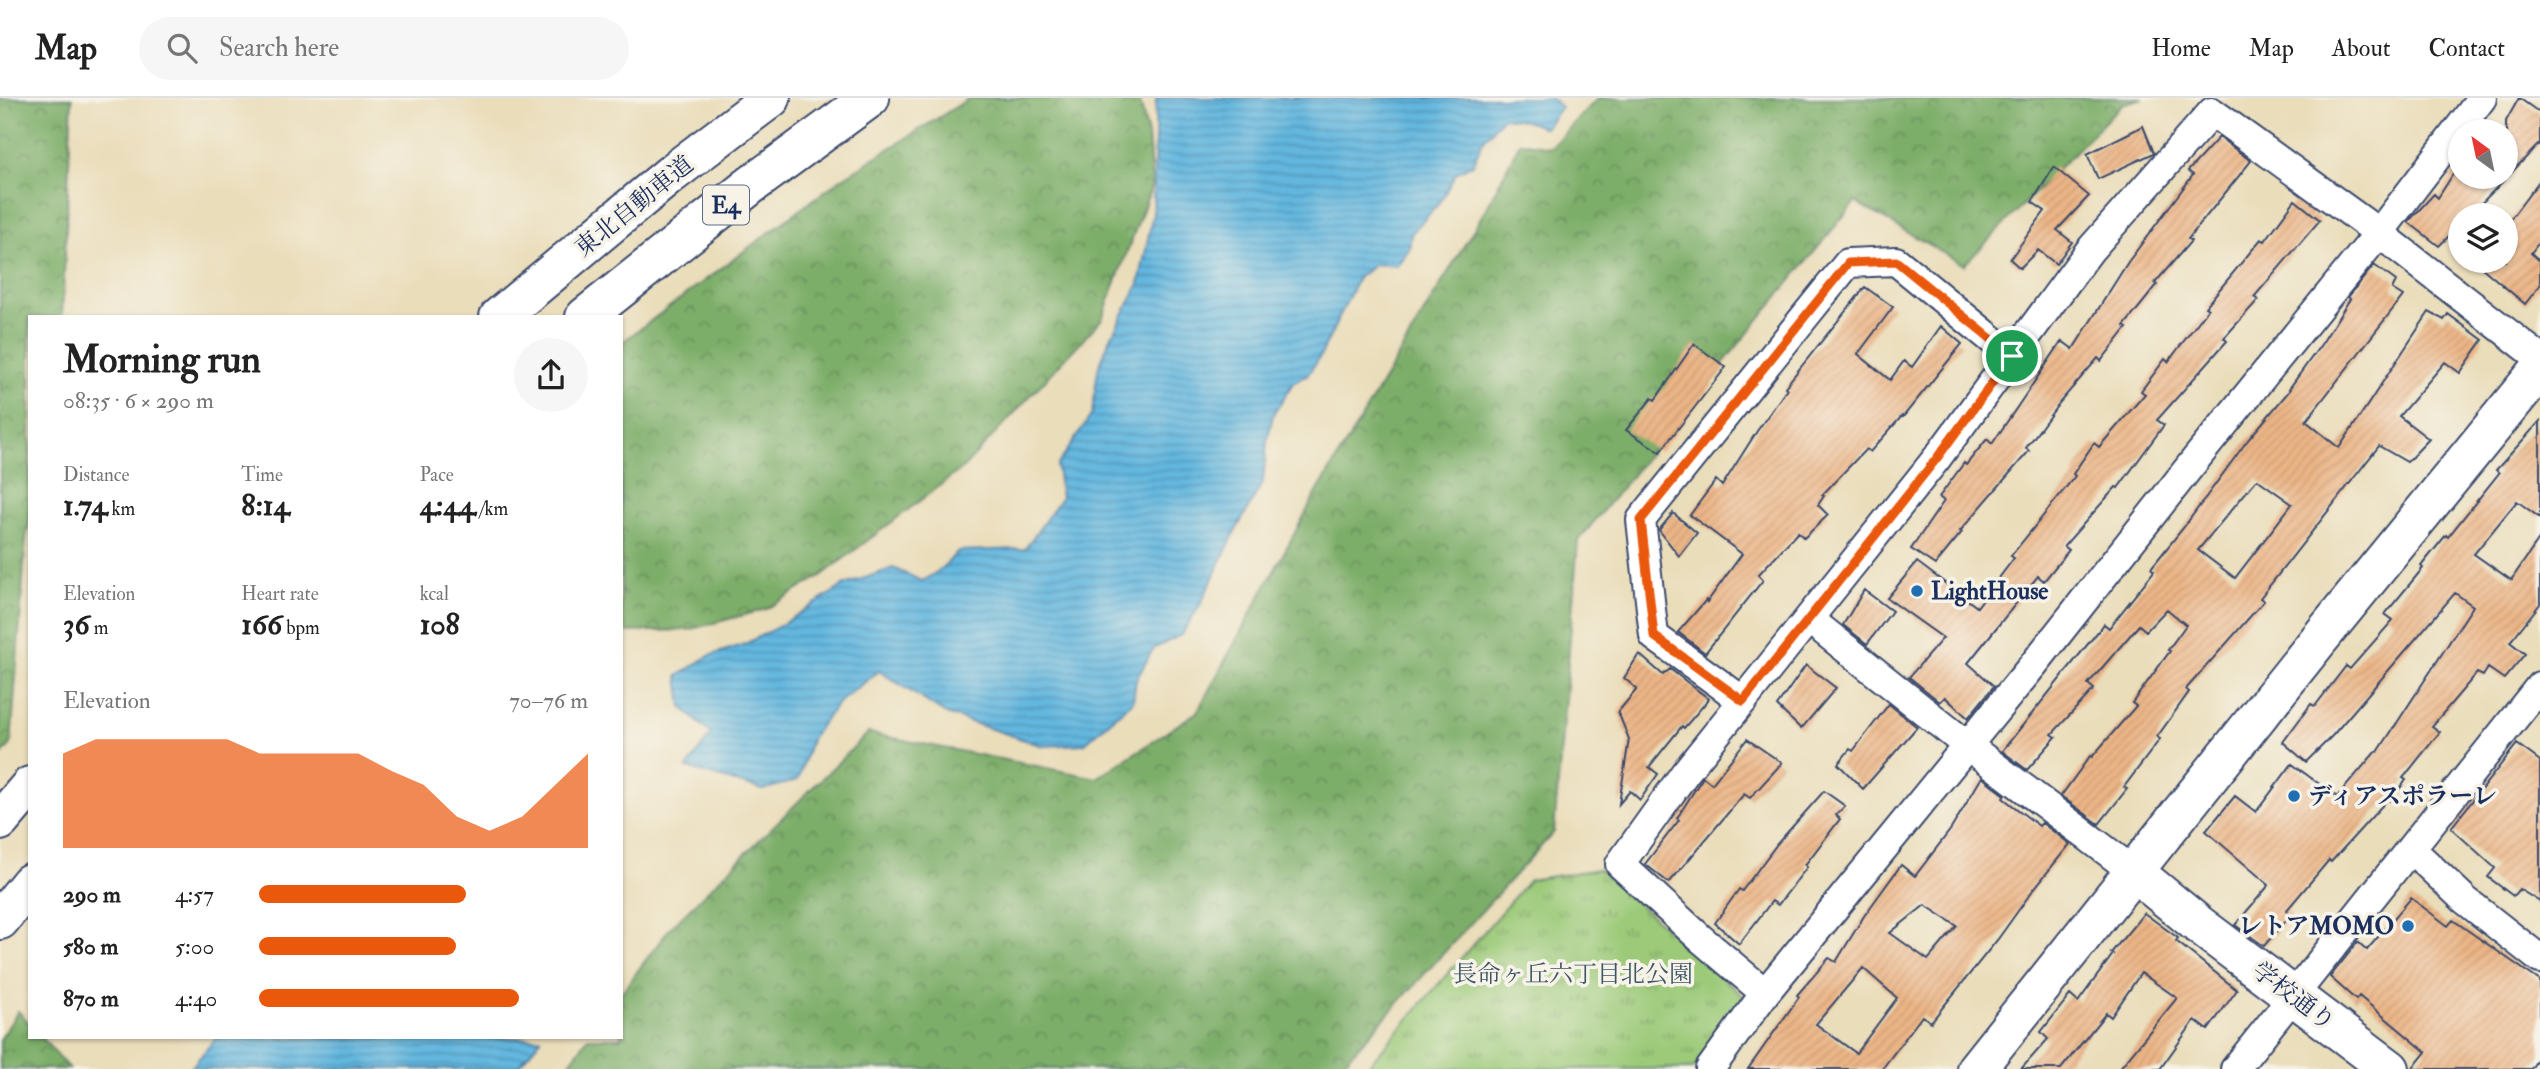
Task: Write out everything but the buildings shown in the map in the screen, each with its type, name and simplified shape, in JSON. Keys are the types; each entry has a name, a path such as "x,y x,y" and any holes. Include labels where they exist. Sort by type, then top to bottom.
{"main road":[{"name":"東北自動車道","path":"501,315 671,174 771,98"},
{"name":"E4","path":"588,315 751,185 870,98"},
{"path":"1976,1069 2478,442 2540,369"},
{"path":"0,821 28,788"},
{"name":"学校通り","path":"2133,871 2199,925 2390,1069"},
{"path":"0,919 28,885"}],"street":[{"path":"1710,1069 1765,993 1968,746 2379,233 2482,98"},
{"path":"1765,993 1700,938 1620,864 1685,773 1937,458 2090,250 2211,112 2379,233 2540,358"},
{"path":"1743,701 1654,636 1641,520 1848,263 1896,261 2012,356"},
{"path":"1809,619 1968,746 2133,871"},
{"path":"2235,1069 2411,849 2537,698"},
{"path":"2411,849 2465,900 2540,959"}],"green space":[{"path":"0,98 72,98 62,315 28,315 28,528 11,744 0,757"},
{"path":"970,98 1139,98 1148,135 1152,185 1102,319 964,467 821,576 766,609 688,630 623,632 623,342 841,179"},
{"path":"1598,98 2143,98 2122,104 1964,265 1855,202 1578,541 1554,832 1338,1069 565,1069 587,1039 623,1039 623,990 670,928 868,733 1097,778 1197,712 1316,494 1487,207 1520,142 1551,147"},
{"name":"長命ヶ丘六丁目北公園","path":"1599,869 1748,1000 1693,1069 1365,1069 1529,880"},
{"path":"18,1011 28,1022 28,1039 43,1039 69,1069 0,1069 0,1040"}],"water":[{"path":"1156,98 1550,98 1561,107 1545,128 1523,120 1503,117 1482,142 1473,164 1456,173 1440,202 1411,234 1409,249 1397,266 1375,264 1358,278 1320,357 1308,374 1293,383 1273,415 1263,482 1235,532 1199,607 1181,635 1153,649 1136,680 1133,701 1084,744 1043,746 946,714 879,671 838,703 812,737 798,780 763,790 687,768 711,734 682,707 678,676 709,656 745,644 776,628 845,585 893,568 922,581 943,568 958,551 1025,549 1061,498 1057,466 1092,414 1098,369 1109,341 1139,284 1153,214"},
{"path":"215,1039 541,1039 516,1069 190,1069"}],"place":[{"name":"LightHouse","path":"1917,591"},
{"name":"ディアスポラーレ","path":"2294,796"},
{"name":"レトアMOMO","path":"2408,926"}],"route":[{"path":"1896,261 2012,356 1937,458 1743,701 1654,636 1641,520 1848,263 1896,261"}]}
